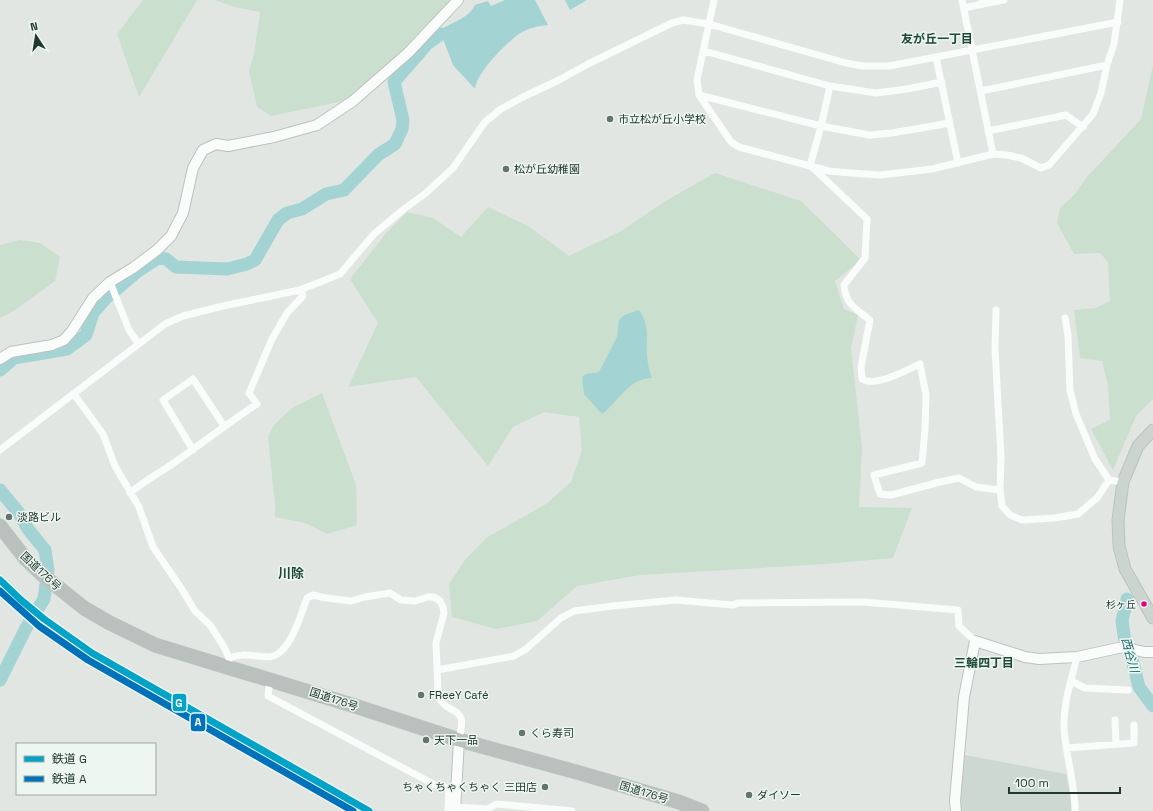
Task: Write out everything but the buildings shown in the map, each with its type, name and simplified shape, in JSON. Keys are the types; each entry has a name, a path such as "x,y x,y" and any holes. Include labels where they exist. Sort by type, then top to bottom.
{"highway":[{"name":"国道176号","path":"0,526 25,558 84,608 133,635 155,645 229,663 270,679 459,740 580,773 671,800 702,811"}],"main road":[{"path":"1153,430 1138,446 1123,482 1118,520 1119,546 1125,569 1153,618"}],"street":[{"path":"0,359 11,352 52,345 64,340 72,331 93,298 157,250 171,236 183,213 193,168 203,150 216,144 228,146 274,137 317,125 354,101 408,53 458,0"},
{"path":"714,0 697,80 698,94 731,142 739,148 829,171 880,175 932,169 993,154 1021,158 1037,167 1044,168 1049,165 1093,114 1101,93 1107,65 1114,44 1120,0"},
{"path":"962,0 993,154"},
{"path":"964,8 983,2 1004,0"},
{"path":"0,450 138,343 165,324 183,316 222,306 300,290 340,274 374,234 426,193 453,168 485,122 501,109 672,23 683,20 709,24 846,64 863,66 889,66 1118,22"},
{"path":"704,51 830,86 876,93 942,82"},
{"path":"936,57 958,163"},
{"path":"980,91 1107,65"},
{"path":"810,166 830,86"},
{"path":"698,94 821,126 869,135 892,133 950,123"},
{"path":"988,131 1066,115 1083,127"},
{"path":"810,166 867,219 865,258 844,285 845,296 849,302 870,320 861,367 862,379 866,382 884,379 920,364 926,395 922,463 874,476 880,494 891,495 959,478 976,487 1000,490"},
{"path":"111,285 129,330 138,343"},
{"path":"130,493 140,484 193,450 224,426 257,404 248,393 272,339 287,313 303,296 300,290"},
{"path":"996,310 995,349 1001,457 1000,490 1002,506 1010,515 1022,520 1038,520 1078,514 1097,498 1109,480"},
{"path":"1065,318 1068,336 1070,390 1076,414 1095,459 1109,480 1123,482"},
{"path":"193,450 163,400 177,389 193,379 224,426"},
{"path":"74,394 103,434 115,466 139,507 153,547 195,611 210,626 224,646 229,663 238,655 272,656 280,652 287,645 298,625 307,598 313,595 351,601 390,593 401,600 415,601 422,598 434,598 440,601 444,613 436,643 440,699 444,706 458,713 461,718 462,726 452,788 452,810 488,809 496,804 572,811"},
{"path":"437,670 514,656 526,649 562,618 574,611 606,606 676,600 733,605 738,603 863,602 958,610 959,626 975,641 1025,657 1039,659 1077,657 1123,647 1144,652 1153,652"},
{"path":"956,811 954,801 964,697 975,641"},
{"path":"1075,811 1075,795 1068,764 1064,729 1064,708 1077,657"},
{"path":"270,679 268,696 437,786 452,788"},
{"path":"1071,680 1085,688 1128,690"},
{"path":"1115,720 1116,744"},
{"path":"1067,748 1134,743 1134,725"}],"shaded area":[{"path":"40,615 83,645 377,811 353,811 99,670 61,645 33,624"},
{"path":"965,755 1066,774 1072,811 963,811 958,802"}],"green space":[{"path":"143,0 197,0 139,97 117,34"},
{"path":"215,0 463,0 428,38 399,73 339,102 271,116 257,107 249,71 254,54 260,12 234,7"},
{"path":"1153,65 1153,399 1136,416 1113,470 1091,429 1110,420 1108,386 1102,361 1080,358 1074,310 1096,308 1110,301 1108,262 1100,253 1074,254 1057,223 1060,208 1075,194 1087,177 1141,119"},
{"path":"715,173 801,201 861,260 835,281 844,309 858,315 851,348 862,448 859,507 912,508 893,558 825,564 640,575 577,586 537,621 496,629 452,617 449,584 465,560 486,538 546,504 571,482 582,450 579,417 544,412 513,427 488,466 416,377 348,387 378,323 350,279 387,232 407,212 433,218 461,237 488,207 528,226 569,256 621,231 667,200"},
{"path":"20,240 40,243 60,257 55,281 15,310 0,318 0,245"},
{"path":"322,393 356,485 357,525 327,534 305,523 275,517 268,437 274,425 292,408"}],"water":[{"path":"505,0 535,0 548,25 522,32 499,51 486,67 477,82 475,89 453,65 443,39 434,35 467,15 475,5 488,1 491,6"},
{"path":"565,0 587,0 570,10"},
{"path":"639,310 647,329 648,367 652,378 643,379 630,386 602,414 584,394 582,377 586,374 599,372 617,337 619,320 624,315"}],"waterway":[{"path":"0,370 14,358 67,349 86,335 93,313 106,298 138,271 158,258 166,259 176,267 227,269 247,264 255,260 278,220 287,213 302,209 326,194 344,190 378,155 395,144 402,129 403,120 394,82 427,44 441,34"},
{"path":"0,490 19,513 28,529 45,550 48,570 44,599 26,628 0,680"},
{"name":"西谷川","path":"1127,599 1122,621 1125,642 1131,655 1139,687 1153,706"}],"rail line":[{"name":"G","path":"0,580 44,619 92,653 369,811"},
{"name":"A","path":"0,591 39,626 88,660 353,811"}],"place":[{"name":"市立松が丘小学校","path":"610,119"},
{"name":"松が丘幼稚園","path":"506,169"},
{"name":"淡路ビル","path":"9,517"},
{"name":"杉ヶ丘","path":"1144,604"},
{"name":"FReeY Café","path":"421,695"},
{"name":"くら寿司","path":"522,733"},
{"name":"天下一品","path":"426,740"},
{"name":"ちゃくちゃくちゃく 三田店","path":"545,787"},
{"name":"ダイソー","path":"749,795"}],"district":[{"name":"友が丘一丁目","path":"937,39"},
{"name":"川除","path":"291,573"},
{"name":"三輪四丁目","path":"984,663"}]}
